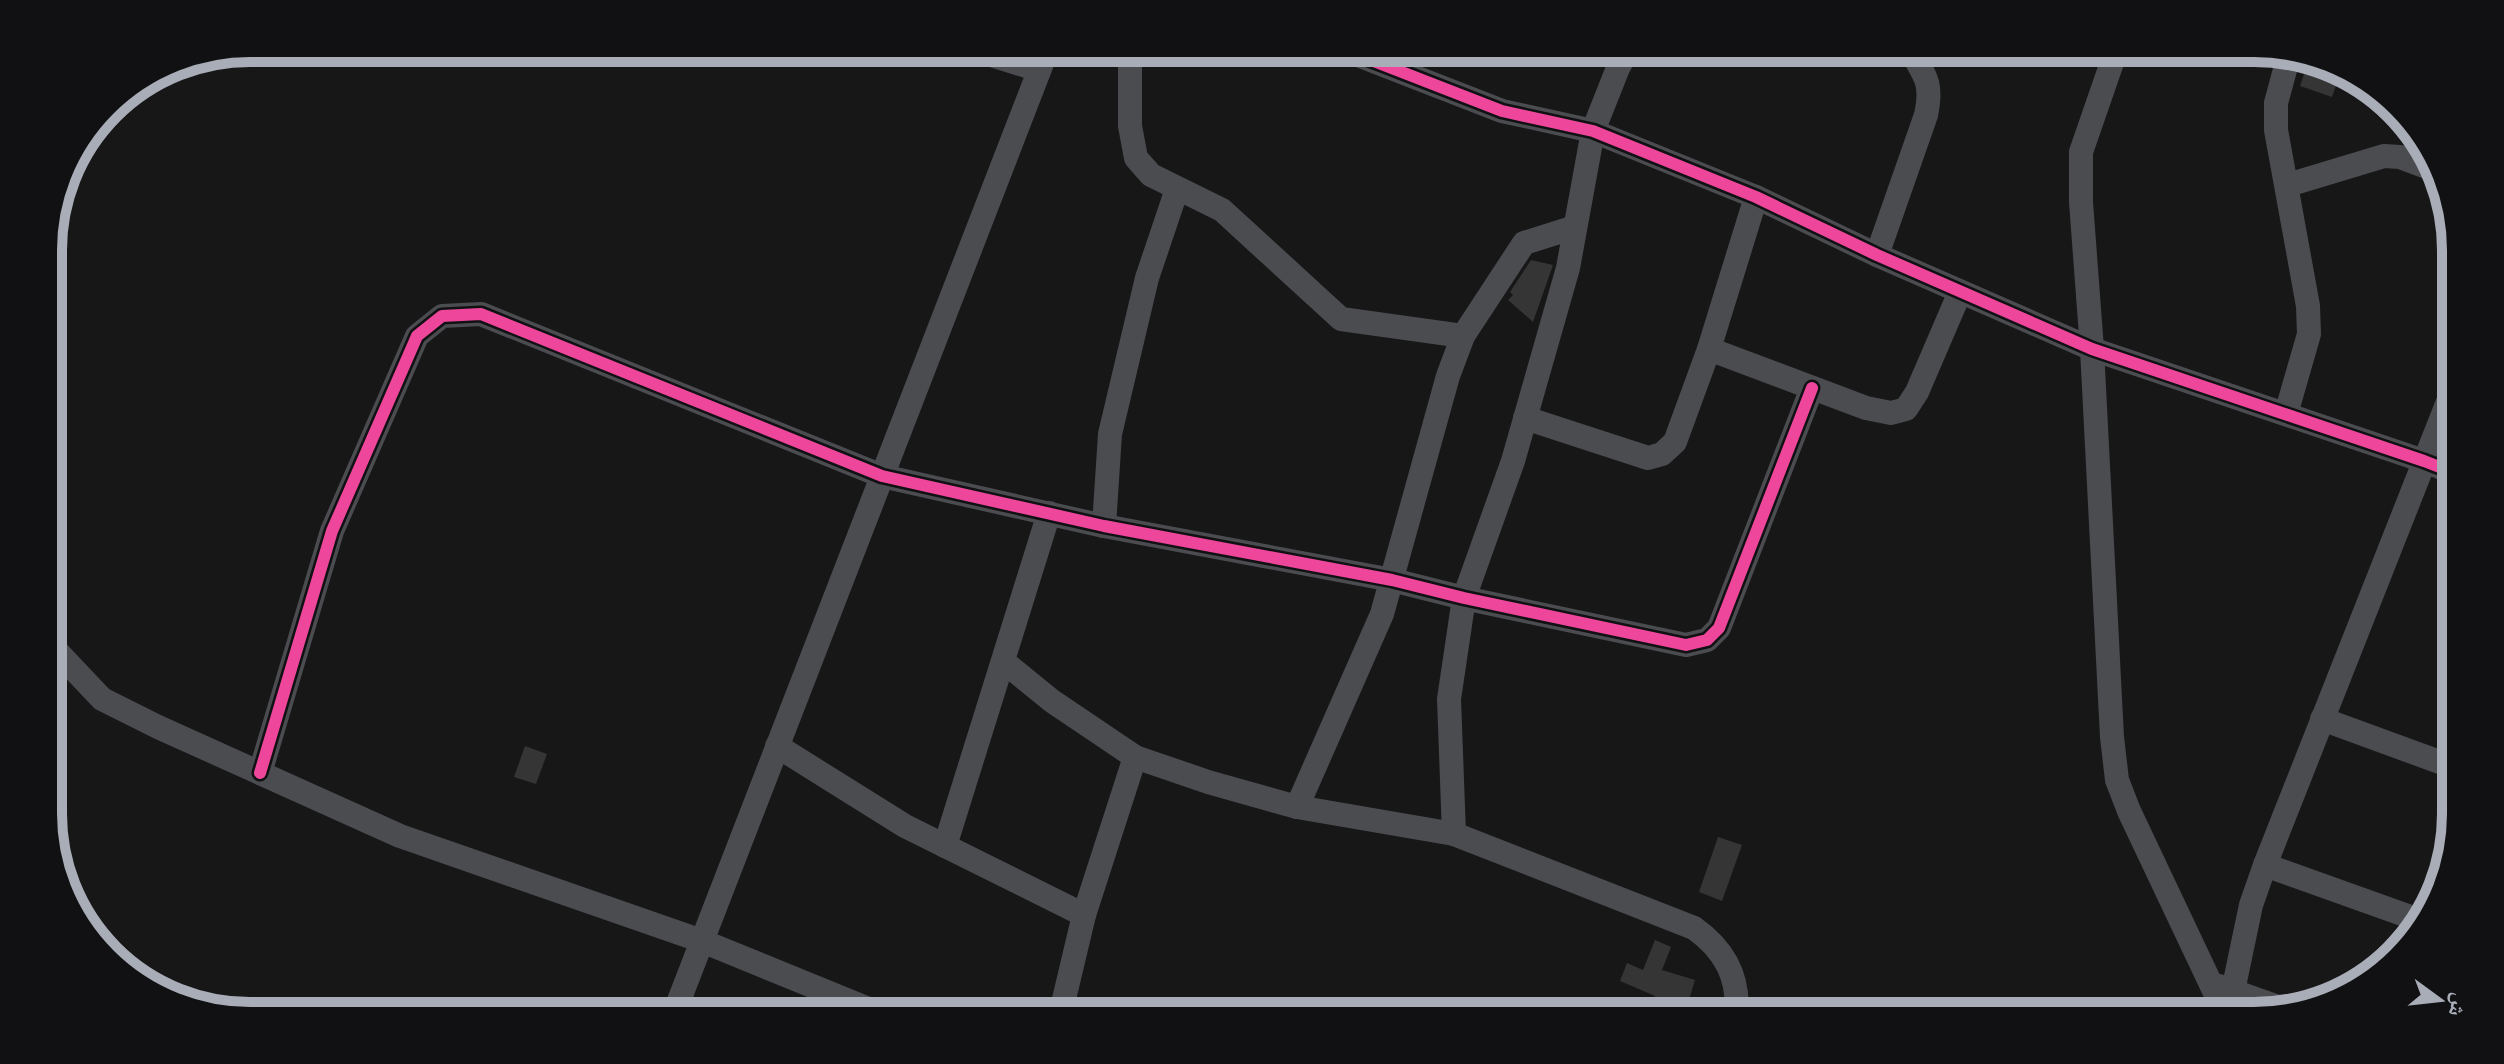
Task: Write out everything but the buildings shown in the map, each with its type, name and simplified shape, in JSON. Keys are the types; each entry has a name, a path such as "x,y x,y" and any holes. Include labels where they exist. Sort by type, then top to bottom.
{"street":[{"path":"678,1002 1042,62"},
{"path":"1130,62 1130,126 1136,158 1151,175 1222,210 1341,319 1463,336"},
{"path":"1376,62 1502,111 1593,131 1756,197 1877,255 2092,349 2442,468"},
{"path":"1454,834 1449,699 1464,598 1513,461 1568,268 1593,131 1621,62"},
{"path":"1877,255 1930,96 1927,79 1917,62"},
{"path":"2112,62 2081,152 2081,202 2117,780 2129,811 2223,988 2224,1002"},
{"path":"2286,65 2276,103 2276,130 2308,306 2309,334 2286,414"},
{"path":"2288,185 2384,156 2400,157 2422,165"},
{"path":"1104,526 1110,434 1147,278 1177,189"},
{"path":"1525,418 1648,458 1662,454 1675,442 1709,349 1756,197"},
{"path":"1297,807 1382,614 1448,376 1463,336 1524,243 1575,227"},
{"path":"1709,349 1866,408 1891,413 1906,409 1917,392 1960,292"},
{"path":"260,773 332,531 417,336 442,316 481,314 882,476 1104,526 1392,580 1686,645 1707,640 1719,628 1812,388"},
{"path":"2223,988 2265,865 2442,416"},
{"path":"945,846 1049,513"},
{"path":"62,657 102,699 400,836 702,941 852,1002"},
{"path":"1004,662 1052,701 1135,757 1297,807 1454,834 1694,928 1721,951 1730,967 1738,1002"},
{"path":"2322,719 2442,763"},
{"path":"777,746 905,826 1084,915"},
{"path":"1063,1002 1084,915 1135,757"},
{"path":"2265,865 2409,919"},
{"path":"2223,988 2264,1002"}],"cycle path":[{"path":"1376,62 1502,111 1593,131 1756,197 1877,255 2092,349 2442,468"},
{"path":"260,773 332,531 417,336 442,316 481,314 882,476 1104,526 1392,580 1686,645 1707,640 1719,628 1812,388"}]}
